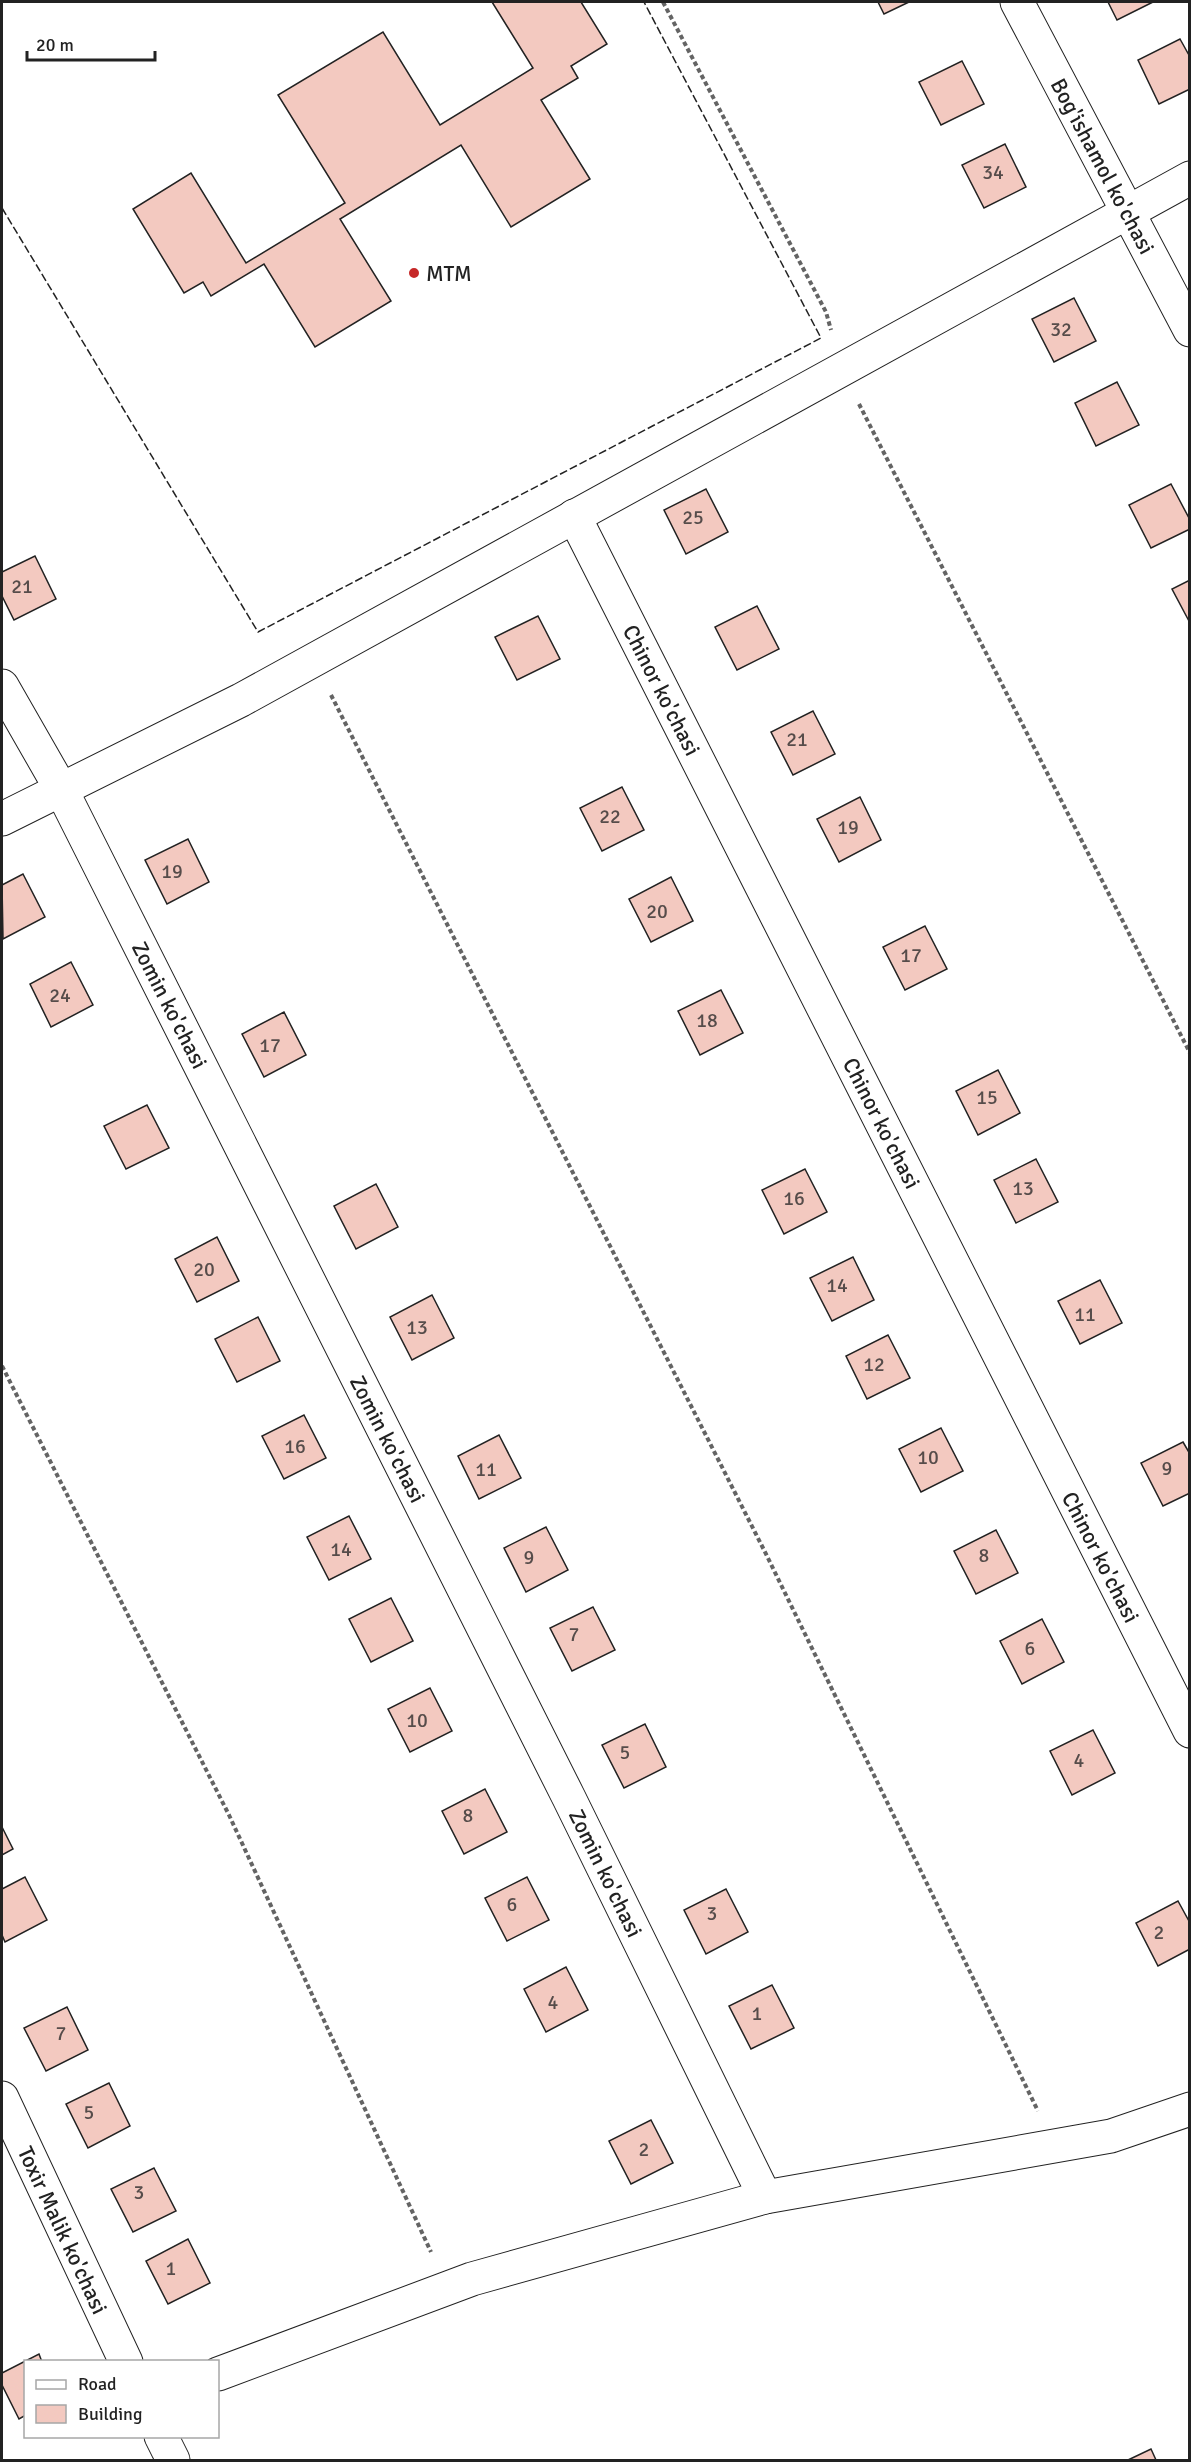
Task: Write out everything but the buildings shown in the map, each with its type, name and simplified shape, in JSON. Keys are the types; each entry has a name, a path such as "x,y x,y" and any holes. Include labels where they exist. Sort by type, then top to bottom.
{"street":[{"name":"Bog'ishamol ko'chasi","path":"1017,2 1190,330"},
{"path":"2,819 241,700 1190,178"},
{"name":"Chinor ko'chasi","path":"574,516 1190,1731"},
{"name":"Zomin ko'chasi","path":"2,686 61,789 569,1798 765,2197"},
{"name":"Toxir Malik ko'chasi","path":"2,2098 126,2360"},
{"path":"219,2374 472,2279 765,2197 1112,2136 1190,2109"},
{"path":"162,2438 173,2460"}],"path":[{"path":"663,2 826,312 841,369 1190,1053"},
{"path":"313,660 764,1550 1055,2146"},
{"path":"2,1366 229,1815 448,2288"}],"fence":[{"path":"2,208 258,632 821,338 644,2"}],"place":[{"name":"MTM","path":"414,273"}]}
